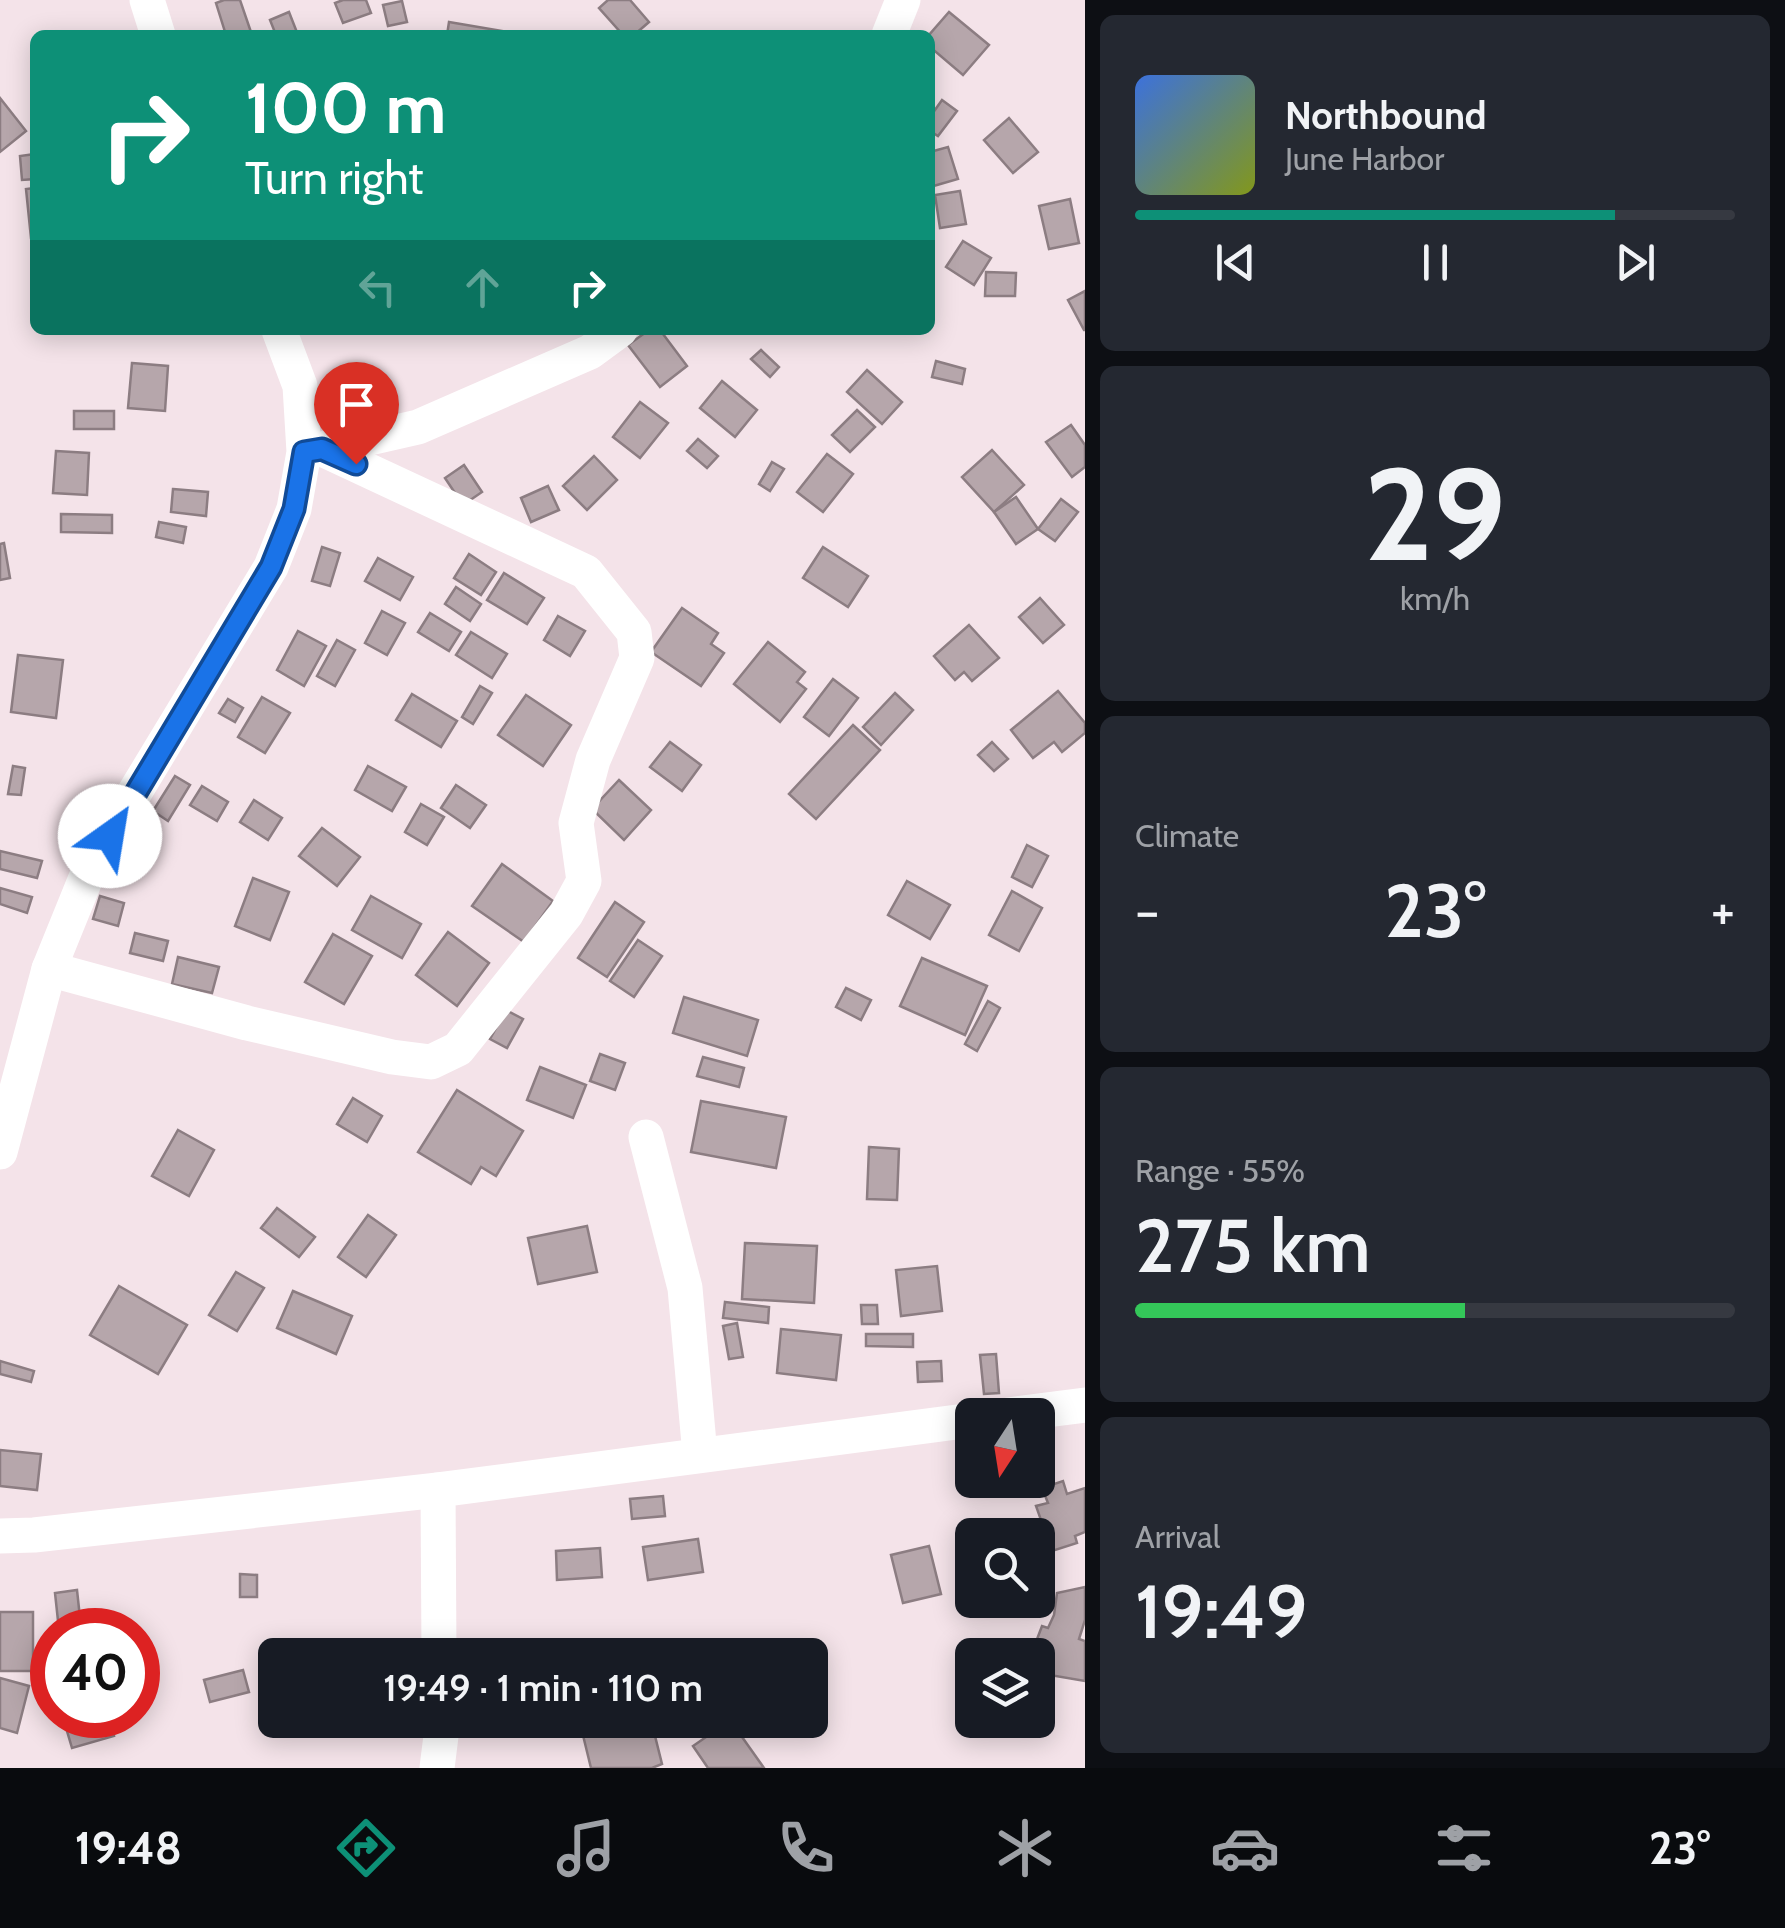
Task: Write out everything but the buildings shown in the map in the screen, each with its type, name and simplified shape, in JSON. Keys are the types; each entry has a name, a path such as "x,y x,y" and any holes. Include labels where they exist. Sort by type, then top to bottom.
{"street":[{"path":"147,0 156,30"},
{"path":"892,30 903,0"},
{"path":"0,1152 50,969 92,863 271,567 294,509 313,450 300,386 281,335"},
{"path":"313,450 418,426 590,352 613,335"},
{"path":"50,969 247,1023 392,1057 431,1062 458,1048 566,914 584,882 576,823 594,760 637,658 634,632 586,572 313,450"},
{"path":"646,1137 685,1288 700,1455"},
{"path":"1055,1409 1085,1405"},
{"path":"0,1536 438,1490 955,1422"},
{"path":"438,1490 439,1638"},
{"path":"436,1768 440,1738"}],"route":[{"path":"110,836 271,567 294,509 304,452 322,449 356,464"}]}
